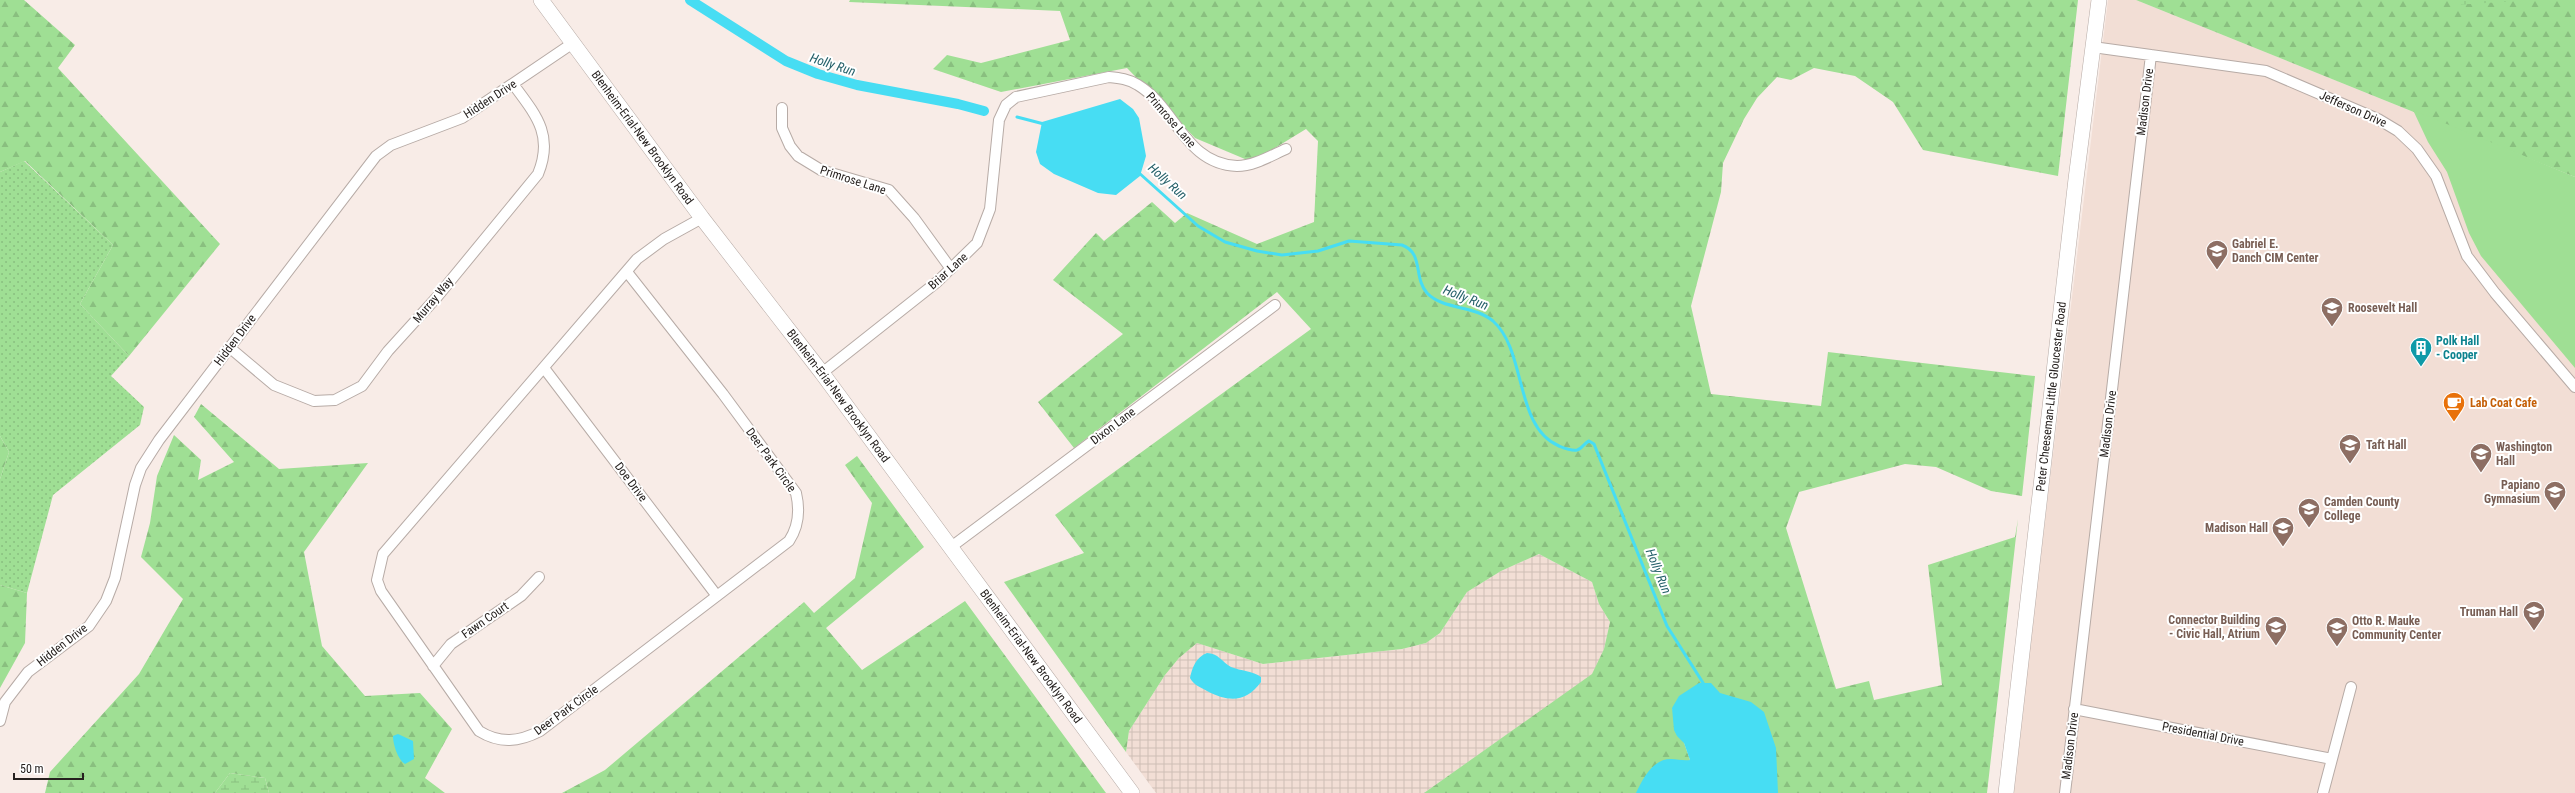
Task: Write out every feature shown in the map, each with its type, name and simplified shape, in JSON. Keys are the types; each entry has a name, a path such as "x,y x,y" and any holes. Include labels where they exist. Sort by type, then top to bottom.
{"main road":[{"name":"Blenheim-Erial-New Brooklyn Road","path":"542,0 702,218 822,373 952,547 1132,793"},
{"name":"Peter Cheeseman-Little Gloucester Road","path":"2006,793 2075,187 2099,0"}],"street":[{"name":"Hidden Drive","path":"0,721 5,702 28,672 89,626 106,601 115,578 131,499 141,468 229,347 376,156 391,145 462,118 573,43"},
{"name":"Jefferson Drive","path":"2094,47 2266,71 2378,119 2398,131 2417,149 2436,176 2445,195 2460,243 2476,269 2575,387"},
{"name":"Madison Drive","path":"2064,793 2151,55"},
{"name":"Primrose Lane","path":"999,124 1006,105 1016,97 1109,77 1125,79 1138,84 1150,94 1186,141 1209,159 1238,166 1261,160 1286,148"},
{"name":"Murray Way","path":"229,347 274,385 314,401 335,400 362,386 388,351 437,298 538,174 545,154 542,129 529,105 513,84"},
{"name":"Primrose Lane","path":"782,108 782,128 790,146 798,156 821,170 889,190 914,218 951,269"},
{"name":"Briar Lane","path":"822,373 951,269 977,243 985,225 990,208 999,124"},
{"name":"Deer Park Circle","path":"627,272 724,394 796,493 798,503 798,525 789,542 540,731 525,739 508,741 496,739 479,730 381,591 377,580 383,554 388,546 637,259 664,239 702,218"},
{"name":"Dixon Lane","path":"952,547 1275,306"},
{"name":"Doe Drive","path":"544,368 717,596"},
{"name":"Fawn Court","path":"433,666 451,644 520,596 539,577"},
{"path":"2323,793 2351,687"},
{"name":"Presidential Drive","path":"2074,709 2332,759"}],"shaded area":[{"name":"Camden County College","path":"2108,0 2136,0 2575,177 2575,793 2012,793"},
{"path":"1539,554 1592,582 1599,604 1610,622 1604,649 1592,675 1424,793 1156,793 1126,752 1129,731 1165,675 1179,658 1197,643 1263,664 1402,649 1426,643 1440,633 1467,592 1501,571"}],"green space":[{"path":"0,0 24,0 75,45 58,68 220,244 129,356 80,304 113,245 25,161 0,172"},
{"path":"850,0 2078,0 2058,176 1923,150 1893,102 1855,76 1814,68 1791,80 1777,77 1757,98 1744,119 1723,163 1721,192 1691,306 1711,394 1821,406 1828,352 2035,376 2022,496 1991,491 1936,467 1905,464 1799,492 1786,528 1836,689 1869,681 1874,700 1942,685 1928,565 2015,537 2018,519 1987,793 1777,793 1672,708 1690,760 1642,793 1424,793 1592,674 1604,649 1610,622 1599,604 1592,582 1539,554 1501,571 1467,592 1440,633 1426,643 1402,649 1263,664 1197,643 1179,658 1165,675 1129,731 1126,752 1004,582 1084,553 1055,515 1311,329 1277,292 1074,448 1038,402 1123,334 1053,280 1096,233 1104,241 1152,202 1175,223 1187,213 1257,244 1314,222 1318,141 1306,129 1252,162 1195,138 1127,68 1001,92 933,69 947,55 981,63 1070,40 1060,11 849,2"},
{"path":"2136,0 2575,0 2575,177"},
{"path":"2452,0 2532,0 2455,5"},
{"path":"2413,110 2575,177 2575,368 2481,256 2469,233 2447,172 2428,142"},
{"path":"24,161 113,245 80,304 129,356 111,376 144,407 140,425 53,495 27,593 0,585 0,479 9,452 0,436 0,172"},
{"path":"201,404 279,469 368,463 304,552 322,646 365,696 420,693 452,729 425,778 445,793 269,793 265,778 230,773 215,793 45,793 50,772 139,674 183,599 141,557 150,523 157,476 174,435 201,460 198,480 234,462 194,417"},
{"path":"0,436 9,452 0,479"},
{"path":"857,456 924,547 826,628 862,670 965,601 1106,793 562,793 605,770 804,602 814,613 855,578 872,503 845,465"},
{"path":"0,585 27,593 25,643 0,688"},
{"path":"230,773 265,778 269,793 215,793"}],"water":[{"path":"1120,99 1133,109 1139,118 1146,156 1140,176 1116,195 1098,193 1054,174 1040,164 1036,152 1042,122"},
{"path":"1207,653 1214,654 1231,667 1258,675 1261,677 1261,682 1249,694 1243,697 1229,699 1207,691 1195,684 1190,678 1197,660"},
{"path":"1699,683 1711,683 1720,693 1751,702 1764,712 1776,748 1778,793 1636,793 1649,771 1658,762 1671,759 1690,760 1684,743 1677,736 1674,730 1672,708 1679,696"},
{"path":"398,734 413,741 414,759 405,764 396,752 393,736"}],"waterway":[{"name":"Holly Run","path":"690,0 786,61 818,74 857,85 958,104 984,111"},
{"name":"Holly Run","path":"1017,117 1044,124"},
{"name":"Holly Run","path":"1138,172 1198,226 1225,242 1257,251 1282,255 1318,251 1349,241 1402,245 1409,249 1416,259 1420,280 1427,293 1441,302 1477,312 1493,321 1504,334 1511,351 1527,406 1534,423 1545,436 1559,446 1577,450 1589,441 1594,444 1667,626 1705,686"}],"place":[{"name":"Gabriel E. Danch CIM Center","path":"2217,270"},
{"name":"Roosevelt Hall","path":"2332,328"},
{"name":"Polk Hall - Cooper","path":"2421,368"},
{"name":"Lab Coat Cafe","path":"2454,422"},
{"name":"Taft Hall","path":"2350,464"},
{"name":"Washington Hall","path":"2481,474"},
{"name":"Papiano Gymnasium","path":"2555,512"},
{"name":"Camden County College","path":"2309,528"},
{"name":"Madison Hall","path":"2283,548"},
{"name":"Truman Hall","path":"2534,632"},
{"name":"Connector Building - Civic Hall, Atrium","path":"2276,646"},
{"name":"Otto R. Mauke Community Center","path":"2337,648"}]}
